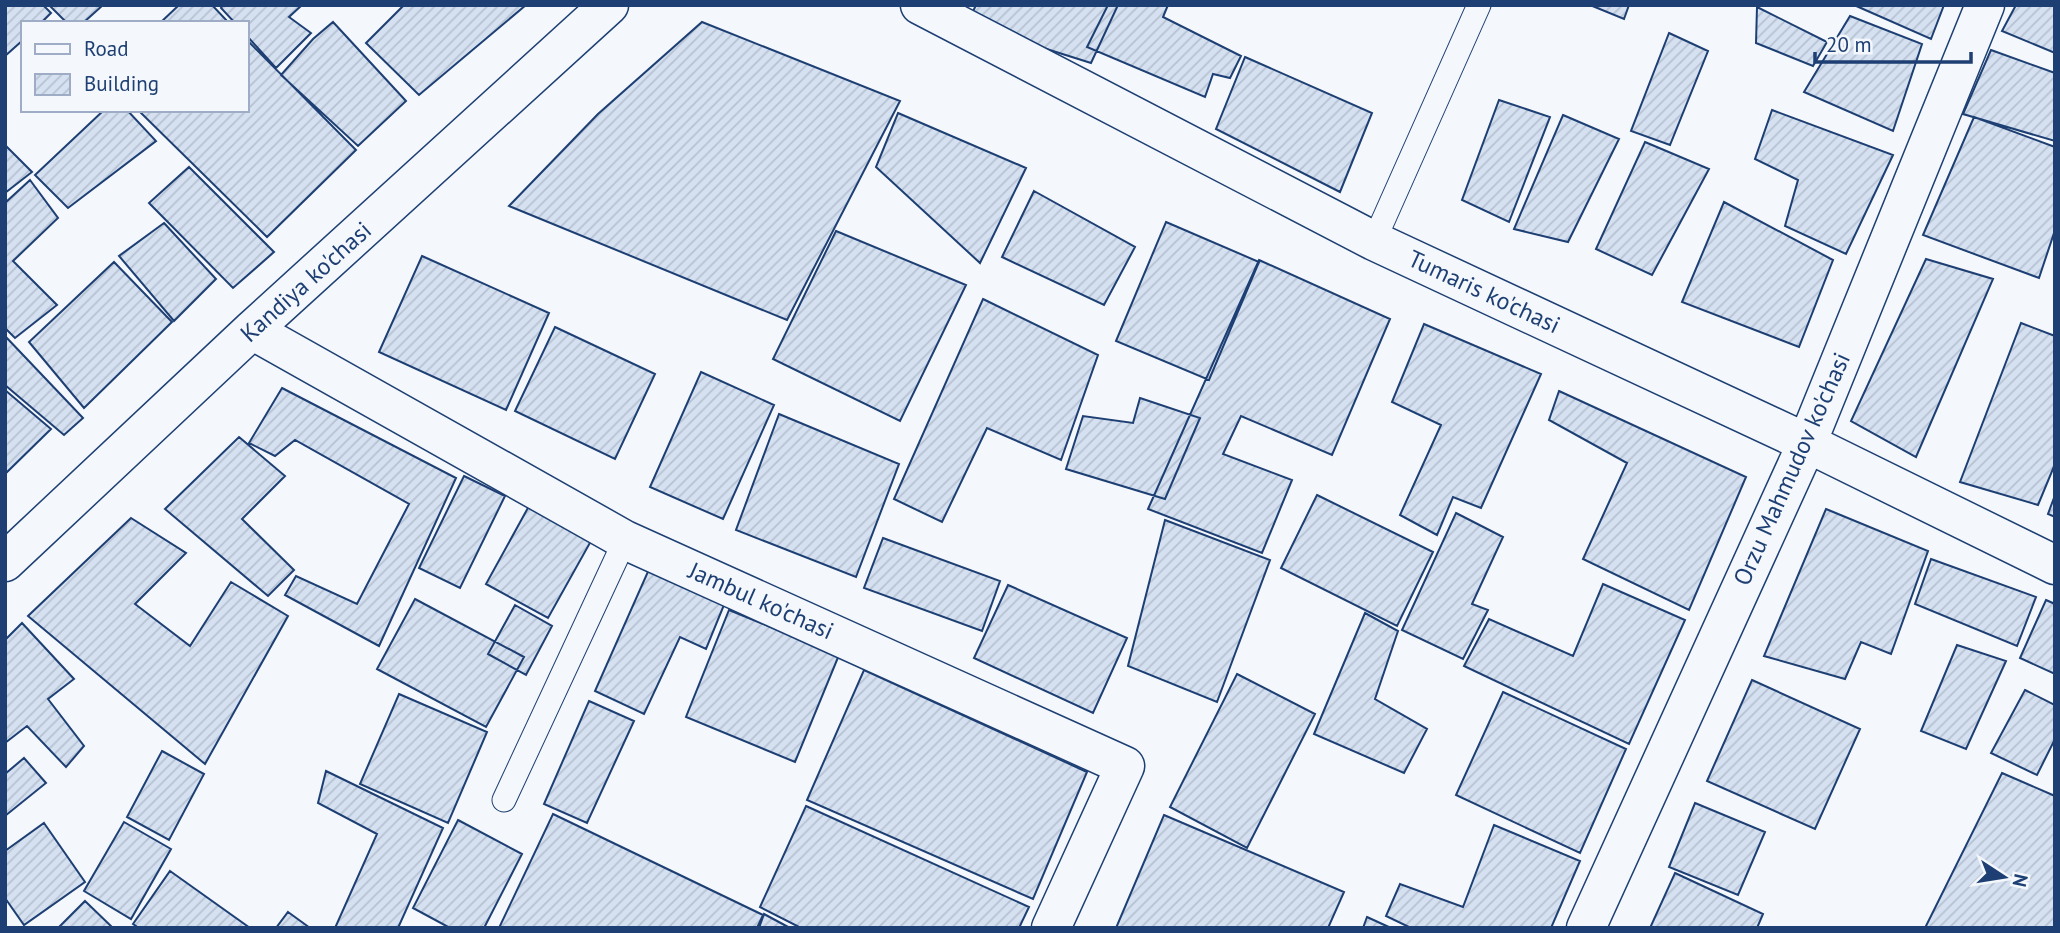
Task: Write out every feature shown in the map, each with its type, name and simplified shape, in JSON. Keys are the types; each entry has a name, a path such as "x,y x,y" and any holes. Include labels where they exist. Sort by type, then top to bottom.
{"street":[{"name":"Kandiya ko'chasi","path":"5,562 252,330 609,5"},
{"name":"Tumaris ko'chasi","path":"920,5 1374,241 1807,443 2055,565"},
{"name":"Orzu Mahmudov ko'chasi","path":"1586,928 1807,443 1985,5"},
{"name":"Jambul ko'chasi","path":"252,330 625,540 1125,766 1051,928"}],"lane":[{"path":"1374,241 1479,5"},
{"path":"504,800 625,540"}],"building":[{"path":"5,5 43,5 51,13 43,21 21,21 21,42 5,56"},
{"path":"49,5 103,5 85,21 65,21"},
{"path":"179,5 212,5 227,21 162,21"},
{"path":"223,5 302,5 289,17 311,33 276,68 248,37 248,21 233,21 221,8"},
{"path":"404,5 526,5 419,95 366,43"},
{"path":"976,5 1118,5 1091,63 967,24"},
{"path":"1108,5 1168,5 1163,17 1241,56 1230,78 1213,74 1205,97 1087,47"},
{"path":"1590,5 1629,5 1624,19"},
{"path":"1854,5 1944,5 1931,39"},
{"path":"2016,5 2055,5 2055,53 2002,31"},
{"path":"1757,7 1827,42 1813,66 1756,43"},
{"path":"1850,16 1922,44 1893,131 1804,92"},
{"path":"333,22 406,101 358,146 281,75 313,39"},
{"path":"702,22 900,101 787,320 509,206 598,114"},
{"path":"1669,33 1708,51 1670,145 1631,131"},
{"path":"248,41 356,150 267,237 140,112 248,112"},
{"path":"1991,50 2055,73 2055,141 1963,114"},
{"path":"1245,57 1372,113 1340,192 1216,129"},
{"path":"1499,100 1550,117 1509,222 1462,200"},
{"path":"1772,110 1893,155 1846,254 1785,226 1798,180 1755,159"},
{"path":"102,112 129,112 156,141 68,208 35,175"},
{"path":"898,113 1026,168 980,263 876,167"},
{"path":"1563,115 1619,139 1568,242 1514,229"},
{"path":"1974,117 2055,147 2055,230 2039,278 1923,235"},
{"path":"1645,142 1709,169 1652,275 1596,249"},
{"path":"5,145 32,172 5,193"},
{"path":"189,167 274,252 233,288 149,203"},
{"path":"30,180 58,218 13,261 57,305 15,338 5,328 5,203"},
{"path":"1034,191 1135,247 1104,305 1002,257"},
{"path":"1724,202 1833,260 1799,347 1682,302"},
{"path":"1166,222 1259,262 1209,380 1116,341"},
{"path":"164,223 216,279 174,321 119,256"},
{"path":"836,231 966,285 900,421 773,359"},
{"path":"422,256 549,313 506,410 379,352"},
{"path":"1926,259 1993,279 1916,457 1851,421"},
{"path":"1259,260 1390,319 1332,455 1241,416 1223,454 1292,480 1262,553 1148,509"},
{"path":"114,262 172,322 84,408 29,342"},
{"path":"983,299 1098,355 1061,460 987,428 942,522 894,499"},
{"path":"2021,323 2055,336 2055,464 2038,505 1960,482"},
{"path":"1424,324 1541,374 1481,508 1453,497 1437,535 1400,515 1441,425 1392,402"},
{"path":"555,327 655,374 615,459 515,411"},
{"path":"5,336 83,418 64,435 5,385"},
{"path":"701,372 774,405 723,519 650,487"},
{"path":"282,388 456,478 379,646 285,595 296,576 357,604 409,504 295,440 275,456 249,443"},
{"path":"5,390 51,429 5,474"},
{"path":"1559,391 1746,477 1689,610 1583,559 1627,463 1549,420"},
{"path":"1140,398 1200,418 1165,499 1066,469 1083,416 1133,423"},
{"path":"779,414 899,464 856,577 736,530"},
{"path":"239,437 285,476 242,519 294,570 268,596 165,509"},
{"path":"464,476 505,496 460,588 419,568"},
{"path":"1317,495 1433,552 1397,626 1281,568"},
{"path":"2055,495 2055,517 2048,514"},
{"path":"529,506 591,541 548,618 486,584"},
{"path":"1826,509 1928,551 1891,654 1861,642 1845,679 1764,656"},
{"path":"1456,513 1503,537 1472,604 1488,610 1463,659 1402,630"},
{"path":"131,518 186,553 135,604 190,646 231,582 288,616 205,764 28,616"},
{"path":"1165,520 1270,560 1217,702 1128,666"},
{"path":"883,538 1000,581 982,631 864,588"},
{"path":"1931,559 2036,597 2017,646 1915,604"},
{"path":"650,567 726,600 706,649 680,637 644,714 595,691"},
{"path":"1603,584 1685,620 1629,744 1464,666 1489,619 1573,656"},
{"path":"1008,585 1127,638 1093,713 974,658"},
{"path":"415,599 524,657 486,727 377,669"},
{"path":"2046,600 2055,604 2055,674 2020,658"},
{"path":"515,605 552,626 526,675 488,654"},
{"path":"729,610 839,655 795,762 686,717"},
{"path":"1365,613 1398,631 1375,699 1427,729 1404,773 1314,734"},
{"path":"22,623 74,679 48,699 84,746 66,767 27,726 5,743 5,640"},
{"path":"1957,645 2006,661 1966,749 1921,731"},
{"path":"864,670 1087,772 1033,899 807,800"},
{"path":"1237,674 1315,714 1247,848 1170,807"},
{"path":"1752,680 1860,729 1815,829 1707,781"},
{"path":"2025,690 2055,705 2055,739 2037,775 1991,753"},
{"path":"1503,692 1626,749 1580,853 1456,795"},
{"path":"399,694 487,732 448,823 360,784"},
{"path":"589,701 634,721 587,823 544,804"},
{"path":"162,751 204,774 169,840 127,817"},
{"path":"24,758 46,783 5,816 5,774"},
{"path":"326,771 443,828 398,928 335,928 377,834 318,803"},
{"path":"2002,773 2055,796 2055,928 1925,928"},
{"path":"1695,803 1765,832 1738,895 1669,867"},
{"path":"806,806 1029,907 1019,928 801,928 760,907"},
{"path":"553,814 763,915 757,928 499,928"},
{"path":"1164,815 1344,892 1328,928 1116,928"},
{"path":"458,820 522,854 484,928 450,928 413,908"},
{"path":"124,822 171,849 131,919 84,891"},
{"path":"44,823 85,882 24,925 5,898 5,851"},
{"path":"1494,825 1580,861 1551,928 1411,928 1386,916 1400,884 1463,907"},
{"path":"170,871 250,928 139,928 133,924"},
{"path":"1675,873 1763,914 1757,928 1650,928"},
{"path":"85,901 113,928 58,928"},
{"path":"288,912 310,928 276,928"},
{"path":"764,914 790,928 759,928"},
{"path":"1367,917 1391,928 1363,928"}]}
